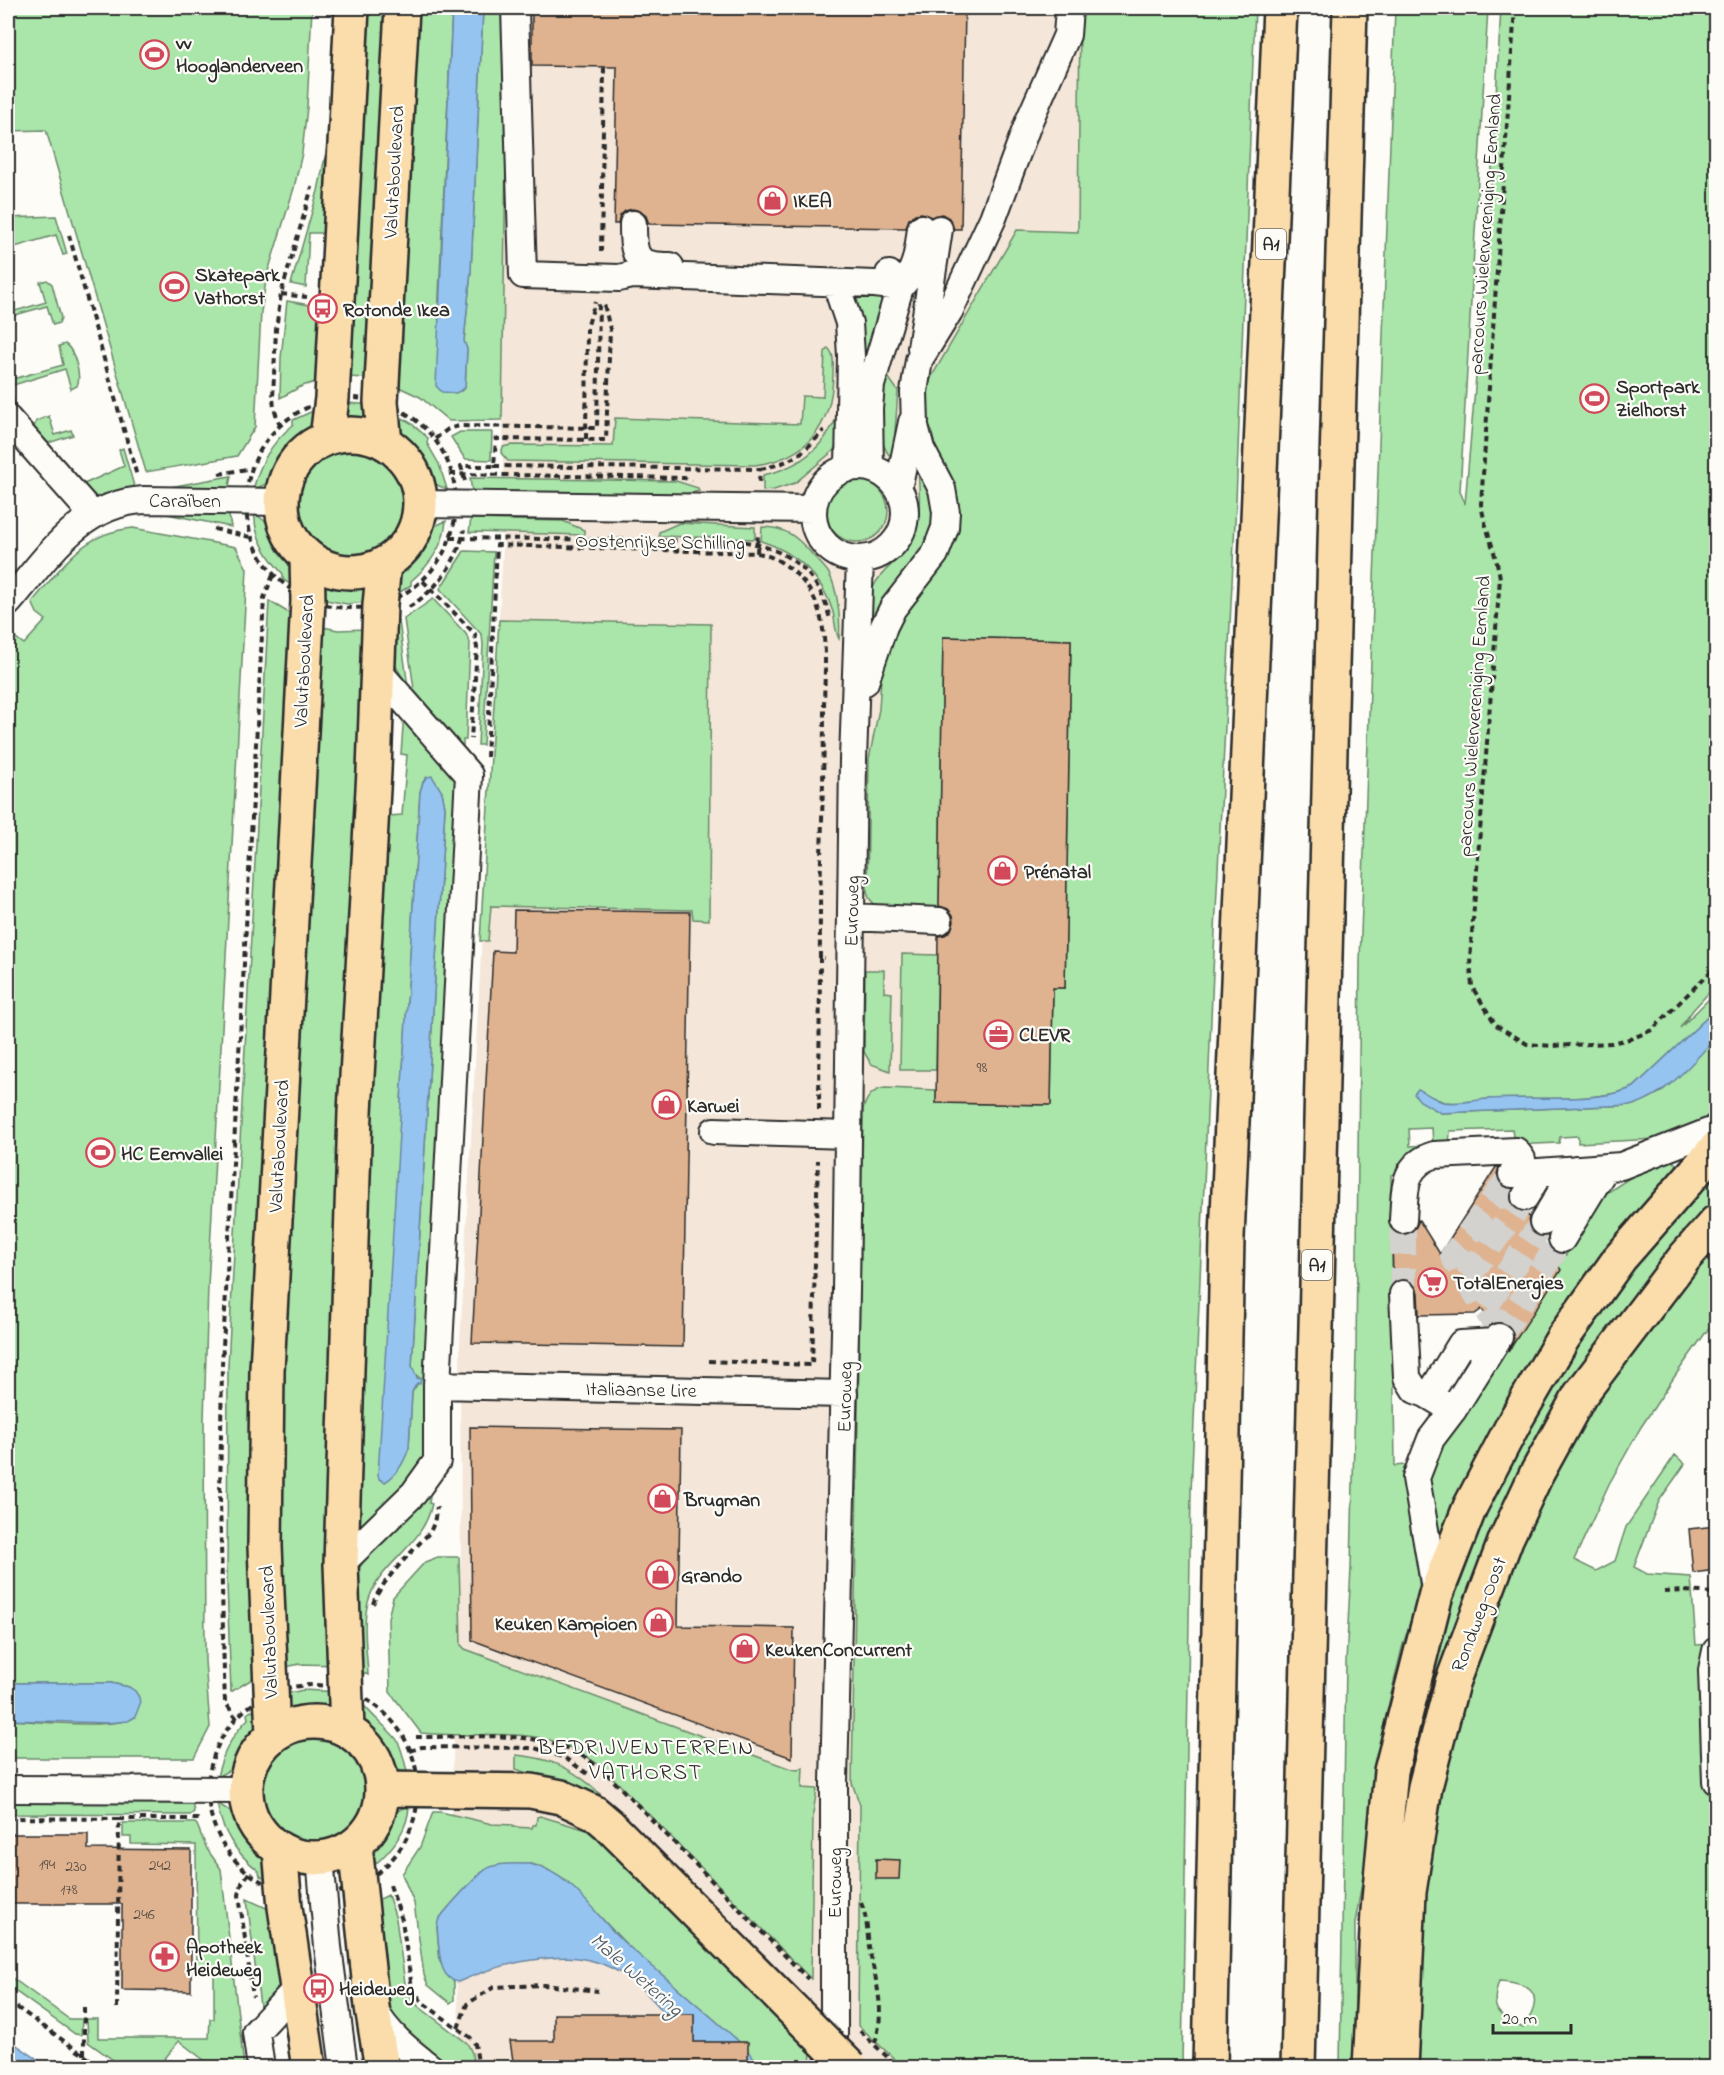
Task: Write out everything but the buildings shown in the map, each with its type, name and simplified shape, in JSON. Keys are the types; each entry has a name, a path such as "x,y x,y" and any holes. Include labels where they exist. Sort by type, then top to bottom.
{"main road":[{"path":"327,438 332,398 352,8"},
{"name":"Valutaboulevard","path":"385,443 381,402 402,8"},
{"name":"A1","path":"1210,2067 1227,1238 1280,8"},
{"name":"A1","path":"1298,2067 1337,450 1350,8"},
{"path":"351,434 369,436 385,443 399,454 411,469 418,486 420,504 417,523 409,540 398,554 384,564 365,571 346,572 329,569 308,558 289,535 283,519 281,502 284,484 292,467 303,453 327,438 351,434"},
{"name":"Valutaboulevard","path":"273,1735 265,1534 267,1370 308,601 308,558"},
{"path":"347,1730 361,1694 341,1564 355,1112 380,605 384,564"},
{"name":"Rondweg-Oost","path":"1370,2067 1378,1911 1391,1771 1436,1594 1470,1507 1516,1419 1563,1338 1620,1258 1716,1148"},
{"name":"Rondweg-Oost","path":"1401,2067 1409,1892 1425,1787 1452,1683 1506,1539 1536,1475 1580,1395 1685,1257 1716,1222"},
{"path":"298,1723 332,1724 347,1730 372,1754 379,1770 382,1789 381,1804 375,1820 355,1845 334,1855 320,1858 297,1855 280,1849 265,1838 254,1824 247,1807 245,1790 248,1771 255,1753 273,1735 298,1723"},
{"path":"382,1789 531,1791 561,1797 595,1813 796,2013 860,2061"},
{"path":"355,1845 372,2007 382,2067"},
{"path":"280,1849 285,1907 309,2067"}],"street":[{"path":"515,8 523,275 598,290 619,278 632,276 844,277"},
{"path":"919,360 950,310 993,218 1029,121 1067,34 1069,8"},
{"path":"632,276 624,260 628,224 633,248 639,259 652,266 844,277 875,284 893,278 909,278 915,264 922,228 919,360 914,402 898,489"},
{"path":"844,277 860,398 859,468"},
{"path":"860,398 876,366 893,278"},
{"name":"Euroweg","path":"854,726 871,661 884,626 894,608 935,554 945,528 946,512 942,489 921,449 917,435 914,402"},
{"path":"8,419 92,514"},
{"path":"859,468 881,472 891,479 898,489 903,499 904,524 899,535 883,552 860,559 847,558 835,553 825,545 815,528 813,509 820,487 828,478 838,471 859,468"},
{"name":"Caraïben","path":"8,603 76,526 92,514 110,506 144,500 281,502"},
{"name":"Oostenrijkse Schilling","path":"420,504 813,509"},
{"name":"Euroweg","path":"834,2067 834,1782 844,1394 854,726 860,559"},
{"path":"341,1564 414,1493 436,1461 437,1385 469,776 378,671"},
{"path":"851,917 939,921"},
{"path":"1403,1220 1408,1176 1414,1166 1424,1158 1434,1155 1516,1151 1522,1159 1512,1174 1621,1166 1716,1129"},
{"path":"714,1131 848,1135"},
{"path":"1562,1239 1606,1167"},
{"path":"1543,1222 1575,1169"},
{"path":"1525,1197 1540,1172"},
{"path":"1403,1293 1407,1377 1415,1390 1429,1395 1453,1410"},
{"name":"Rondweg-Oost","path":"1429,1395 1461,1344 1497,1340 1453,1410 1431,1439 1416,1478 1436,1594"},
{"name":"Italiaanse Lire","path":"437,1385 844,1394"},
{"path":"1716,1651 1712,1670 1716,1781"},
{"path":"8,1788 245,1790"},
{"path":"320,1858 328,1947 344,2067"},
{"path":"261,2067 256,2032 296,1989"},
{"path":"372,2007 385,2028 398,2042 431,2067"}],"path":[{"name":"parcours Wielervereniging Eemland","path":"1515,8 1481,504 1484,524 1495,552 1500,578 1470,958 1472,987 1496,1025 1527,1044 1552,1046 1612,1043 1652,1030 1716,966"},
{"path":"435,439 448,429 459,426 597,428 604,67"},
{"path":"281,426 273,398 276,329 281,294 312,186"},
{"path":"69,235 144,500"},
{"path":"586,439 587,328 598,290"},
{"path":"281,294 314,297"},
{"path":"351,397 381,402 413,418 435,439 442,451 450,474 456,504 450,538 434,567 423,581 394,600 380,605 345,609 331,608 308,601 284,585 263,562 253,542 247,521 246,501 249,478 256,458 267,440 302,409 332,398 351,397"},
{"path":"494,466 760,469 780,465 797,458 818,437 829,420"},
{"path":"423,581 475,634 477,648 469,776 486,777 497,545 758,553 760,469"},
{"name":"Oostenrijkse Schilling","path":"450,538 757,543 788,557 807,572 822,594 831,624"},
{"name":"Valutaboulevard","path":"237,1719 225,1702 220,1510 222,1365 264,598 273,575"},
{"path":"709,1361 812,1365 820,958"},
{"path":"372,1608 382,1586 430,1532 434,1523 436,1461"},
{"path":"1664,1593 1683,1591 1716,1593"},
{"path":"256,2032 239,1895 242,1883 249,1873 237,1861 218,1832 208,1790 218,1748 237,1719 252,1704 270,1693 301,1685 330,1685 361,1694 390,1720 410,1751"},
{"path":"8,1818 201,1819"},
{"path":"117,2008 120,1819"},
{"path":"381,1870 384,1875"},
{"path":"388,1881 396,1897 402,1920 412,1988 422,2002 471,2038 475,2044 479,2067"},
{"path":"860,2061 874,2044 878,2035 880,2004 877,1976 871,1955"},
{"path":"458,2028 467,2004 494,1987 544,1985 598,1991"},
{"path":"8,2001 102,2067"},
{"path":"84,2007 84,2055"},
{"path":"867,2038 899,2067"}],"shaded area":[{"path":"498,8 1165,8 1115,2067 462,2068 449,1862 461,1557 460,1344 504,529"}],"green space":[{"name":"Skatepark Vathorst","path":"8,8 312,8 307,107 302,153 294,188 267,275 261,312 255,427 237,456 146,472 46,130 8,131"},
{"path":"359,8 395,8 366,378 348,377"},
{"path":"408,8 452,8 438,318 461,391 465,388 467,349 464,341 471,271 483,8 507,8 514,155 506,155 502,420 449,421 420,397 388,382"},
{"path":"1080,8 1255,8 1236,501 1191,1492 1182,2067 903,2067 858,2025 860,1805 852,1783 863,1109 871,1095 885,1088 936,1090 936,1103 1051,1105 1053,988 1065,988 1071,640 943,637 939,908 876,906 869,898 867,892 869,759 879,709 882,663 888,638 941,558 925,434 926,391 932,376 1017,230 1078,232"},
{"name":"Sportpark Zielhorst","path":"1395,8 1488,8 1460,491 1465,504 1488,237 1501,8 1716,8 1716,985 1680,1028 1716,992 1716,1009 1634,1087 1619,1092 1584,1097 1491,1099 1457,1103 1445,1102 1432,1097 1434,1109 1441,1113 1633,1105 1661,1092 1716,1038 1716,1108 1692,1129 1657,1139 1578,1143 1578,1136 1560,1137 1559,1143 1514,1145 1512,1129 1450,1131 1449,1148 1433,1144 1432,1128 1409,1129 1410,1146 1427,1145 1408,1156 1395,1174 1391,1175 1395,1466 1405,1465 1420,1591 1402,1648 1381,1737 1369,1843 1355,1923 1355,2067 1340,2067 1346,1662 1351,1568 1356,1353 1360,961"},
{"path":"331,110 338,149 324,233 309,233 306,287 291,284 318,191"},
{"path":"56,216 67,254 63,255 56,235 8,249 8,218"},
{"path":"47,280 52,284 61,318 59,323 53,325 47,306 8,317 8,313 46,302 40,282"},
{"path":"858,294 886,297 873,351 855,385"},
{"path":"287,301 321,307 326,379 302,386 280,398 281,358"},
{"path":"65,344 76,363 77,386 71,389 65,369 10,386 15,405 9,407 8,378 9,380 63,365 59,346"},
{"path":"828,348 833,360 832,393 822,424 803,447 774,461 755,465 508,461 501,453 503,447 511,445 613,446 615,418 800,424 802,396 823,397 825,352"},
{"path":"884,371 898,391 893,460 879,435"},
{"path":"346,403 374,405 370,426 342,427"},
{"path":"324,406 314,432 295,449 268,483 253,490 267,454 278,439 293,425 293,420"},
{"path":"841,406 838,442 833,451 795,483 763,491 763,475 790,466 812,452 829,432"},
{"path":"389,410 411,423 428,438 427,443 439,464 447,489 427,477 396,437"},
{"path":"49,416 55,435 71,430 73,435 48,443 84,484 124,466 119,450 123,448 134,486 107,498 92,497 33,430 36,421"},
{"path":"460,432 492,432 491,460 465,459 451,437"},
{"path":"351,450 371,454 389,465 400,483 404,503 400,523 389,541 371,552 351,556 331,552 313,541 302,523 298,503 302,483 313,465 331,454"},
{"path":"918,466 928,483 937,515 933,540 873,620 870,604 872,591 884,572 908,547 917,528"},
{"path":"231,476 228,492 164,488"},
{"path":"470,478 676,481 698,488 699,491 680,495 472,492"},
{"path":"857,480 874,485 879,489 883,494 888,511 883,528 879,533 874,537 857,542 840,537 835,533 831,528 826,511 831,494 835,489 840,485"},
{"path":"228,510 231,527 160,512"},
{"path":"255,514 272,526 294,559 297,590 283,579 283,574 263,547 257,531"},
{"path":"471,519 563,521 584,530 584,535 469,532"},
{"path":"446,521 442,539 435,554 411,581 411,585 397,594 400,565 430,528"},
{"path":"679,523 755,527 755,539 659,536 659,532"},
{"path":"762,527 778,529 790,534 828,572 838,605 839,639 833,612 822,587 806,567 796,559 761,541"},
{"name":"HC Eemvallei","path":"133,528 236,547 247,569 208,1286 204,1420 205,1661 210,1727 194,1758 8,1758 8,1720 93,1724 125,1721 135,1717 129,1687 111,1683 8,1683 8,632 24,644 46,620 37,613 32,602 64,564 87,544 100,537 115,531"},
{"path":"464,551 494,552 483,745 478,745 482,635 440,589"},
{"path":"324,577 349,581 369,579 376,601 347,604 315,598"},
{"path":"433,599 466,634 470,643 466,740 463,740 463,745 460,745 415,696 404,619"},
{"path":"269,601 299,619 262,1673 231,1692 227,1584 228,1365"},
{"path":"499,620 711,624 709,920 693,919 692,910 491,906 488,941 480,941"},
{"path":"399,621 408,687 393,661 389,624"},
{"path":"313,625 338,630 367,629 337,1665 300,1664 275,1669 272,1601"},
{"path":"404,713 451,772 458,788 426,1454 408,1487 356,1534 374,896 389,816 402,815 407,755 401,754","holes":["427,777 442,792 445,808 412,1366 415,1374 421,1379 412,1392 409,1448 401,1104 420,792"]},
{"path":"902,954 938,955 936,1070 900,1070"},
{"path":"865,970 884,970 884,992 892,993 890,1071 871,1064 864,1052"},
{"path":"1670,1159 1680,1167 1438,1555 1427,1475 1439,1451 1605,1194 1643,1169"},
{"path":"1716,1169 1716,1200 1654,1269 1587,1361 1525,1461 1469,1586 1435,1687 1385,2011 1405,1789 1441,1633 1491,1502 1538,1410 1589,1324 1688,1198"},
{"path":"1716,1239 1716,1318 1641,1427 1609,1484 1574,1560 1596,1571 1615,1561 1626,1527 1675,1455 1685,1464 1659,1501 1634,1567 1647,1574 1691,1577 1696,1645 1714,1644 1707,1787 1716,1810 1716,2067 1415,2067 1422,1920 1429,1859 1452,1739 1488,1622 1538,1505 1602,1391","holes":["1499,1981 1511,1982 1528,1989 1535,2000 1534,2008 1523,2028 1502,2015 1496,2006 1495,1999"]},
{"path":"427,1497 430,1497 429,1503 432,1504 427,1519 412,1542 376,1583 367,1605 365,1625 368,1675 351,1667 355,1575 370,1551"},
{"path":"438,1557 459,1557 461,1645 465,1649 791,1769 798,1770 803,1767 802,1788 817,1789 813,1813 811,1979 611,1776 588,1758 566,1746 521,1735 421,1733 390,1692 388,1618 393,1597 425,1562"},
{"path":"303,1690 338,1692 330,1714 306,1713 285,1718 276,1696"},
{"path":"362,1702 397,1740 408,1776 388,1763 359,1723"},
{"path":"262,1703 257,1734 235,1767 217,1777 225,1753 232,1739 248,1719 247,1714"},
{"path":"314,1735 335,1739 353,1751 365,1769 369,1790 365,1811 353,1829 335,1841 314,1845 293,1841 275,1829 263,1811 259,1790 263,1769 275,1751 293,1739"},
{"path":"516,1755 558,1764 585,1780 689,1884 577,1792 516,1769"},
{"path":"8,1800 192,1801 194,1812 190,1815 8,1814"},
{"path":"217,1803 236,1815 266,1854 276,1885 260,1876 259,1871 243,1857 231,1841 222,1824"},
{"path":"409,1806 402,1832 385,1855 372,1867 369,1847 390,1817 395,1812"},
{"path":"433,1812 492,1824 532,1828 536,1825 537,1817 540,1816 600,1834 811,2050 810,2067 756,2067 754,2059 626,1944 566,1881 543,1867 530,1864 505,1865 463,1893 439,1920 437,1927 440,1962 454,1982 454,2000 450,2003 428,1985 424,1975 414,1903 402,1874 420,1847"},
{"path":"123,1823 195,1823 207,1849 221,1869 244,2067 213,2067 179,2041 158,2067 123,2067 88,2042 87,2019 98,2019 98,2038 209,2038 210,2019 214,2019 214,1972 197,1973 196,1845 131,1844 131,1837 123,1837"},
{"path":"388,1895 396,1919 406,1990 418,2006 467,2043 472,2053 474,2067 447,2067 410,2041 390,2015 368,1905"},
{"path":"247,1899 279,1914 282,1983 278,1992 262,2010 260,2006"},
{"path":"8,1975 69,2019 82,2019 81,2035 75,2034 8,1986"}],"water":[{"path":"452,8 483,8 471,271 464,341 467,349 465,388 456,393 442,392 436,386"},
{"path":"432,776 442,792 445,807 412,1366 417,1378 421,1379 420,1384 417,1383 412,1392 409,1448 400,1467 385,1482 379,1479 378,1475 420,792 423,782 427,777"},
{"path":"1716,1009 1716,1038 1668,1086 1646,1100 1633,1105 1441,1113 1420,1101 1414,1094 1418,1089 1440,1101 1454,1103 1505,1098 1601,1096 1619,1092 1634,1087"},
{"path":"8,1683 111,1683 129,1687 135,1691 140,1704 135,1717 128,1721 107,1723 8,1720"},
{"name":"Male Wetering","path":"530,1864 546,1869 572,1886 627,1945 745,2047 754,2059 756,2067 705,2067 652,1999 619,1972 599,1963 573,1957 530,1960 488,1970 458,1982 447,1976 439,1952 438,1921 485,1870 501,1865"},
{"path":"8,2039 49,2067 8,2067"}],"tunnel":[{"path":"1501,1333 1453,1256 1512,1174"},
{"path":"1467,1278 1525,1197"},
{"path":"1403,1220 1403,1294"},
{"path":"1485,1307 1543,1222"},
{"path":"1499,1337 1562,1239"}],"place":[{"name":"vv Hooglanderveen","path":"155,54"},
{"name":"IKEA","path":"772,200"},
{"name":"Skatepark Vathorst","path":"174,286"},
{"name":"Rotonde Ikea","path":"322,309"},
{"name":"Sportpark Zielhorst","path":"1595,398"},
{"name":"Prénatal","path":"1003,871"},
{"name":"CLEVR","path":"998,1034"},
{"name":"Karwei","path":"666,1105"},
{"name":"HC Eemvallei","path":"100,1153"},
{"name":"TotalEnergies","path":"1432,1282"},
{"name":"Brugman","path":"663,1499"},
{"name":"Grando","path":"660,1575"},
{"name":"Keuken Kampioen","path":"658,1623"},
{"name":"KeukenConcurrent","path":"744,1649"},
{"name":"Apotheek Heideweg","path":"165,1957"},
{"name":"Heideweg","path":"318,1988"}],"district":[{"name":"BEDRIJVENTERREIN VATHORST","path":"646,1758"}]}
